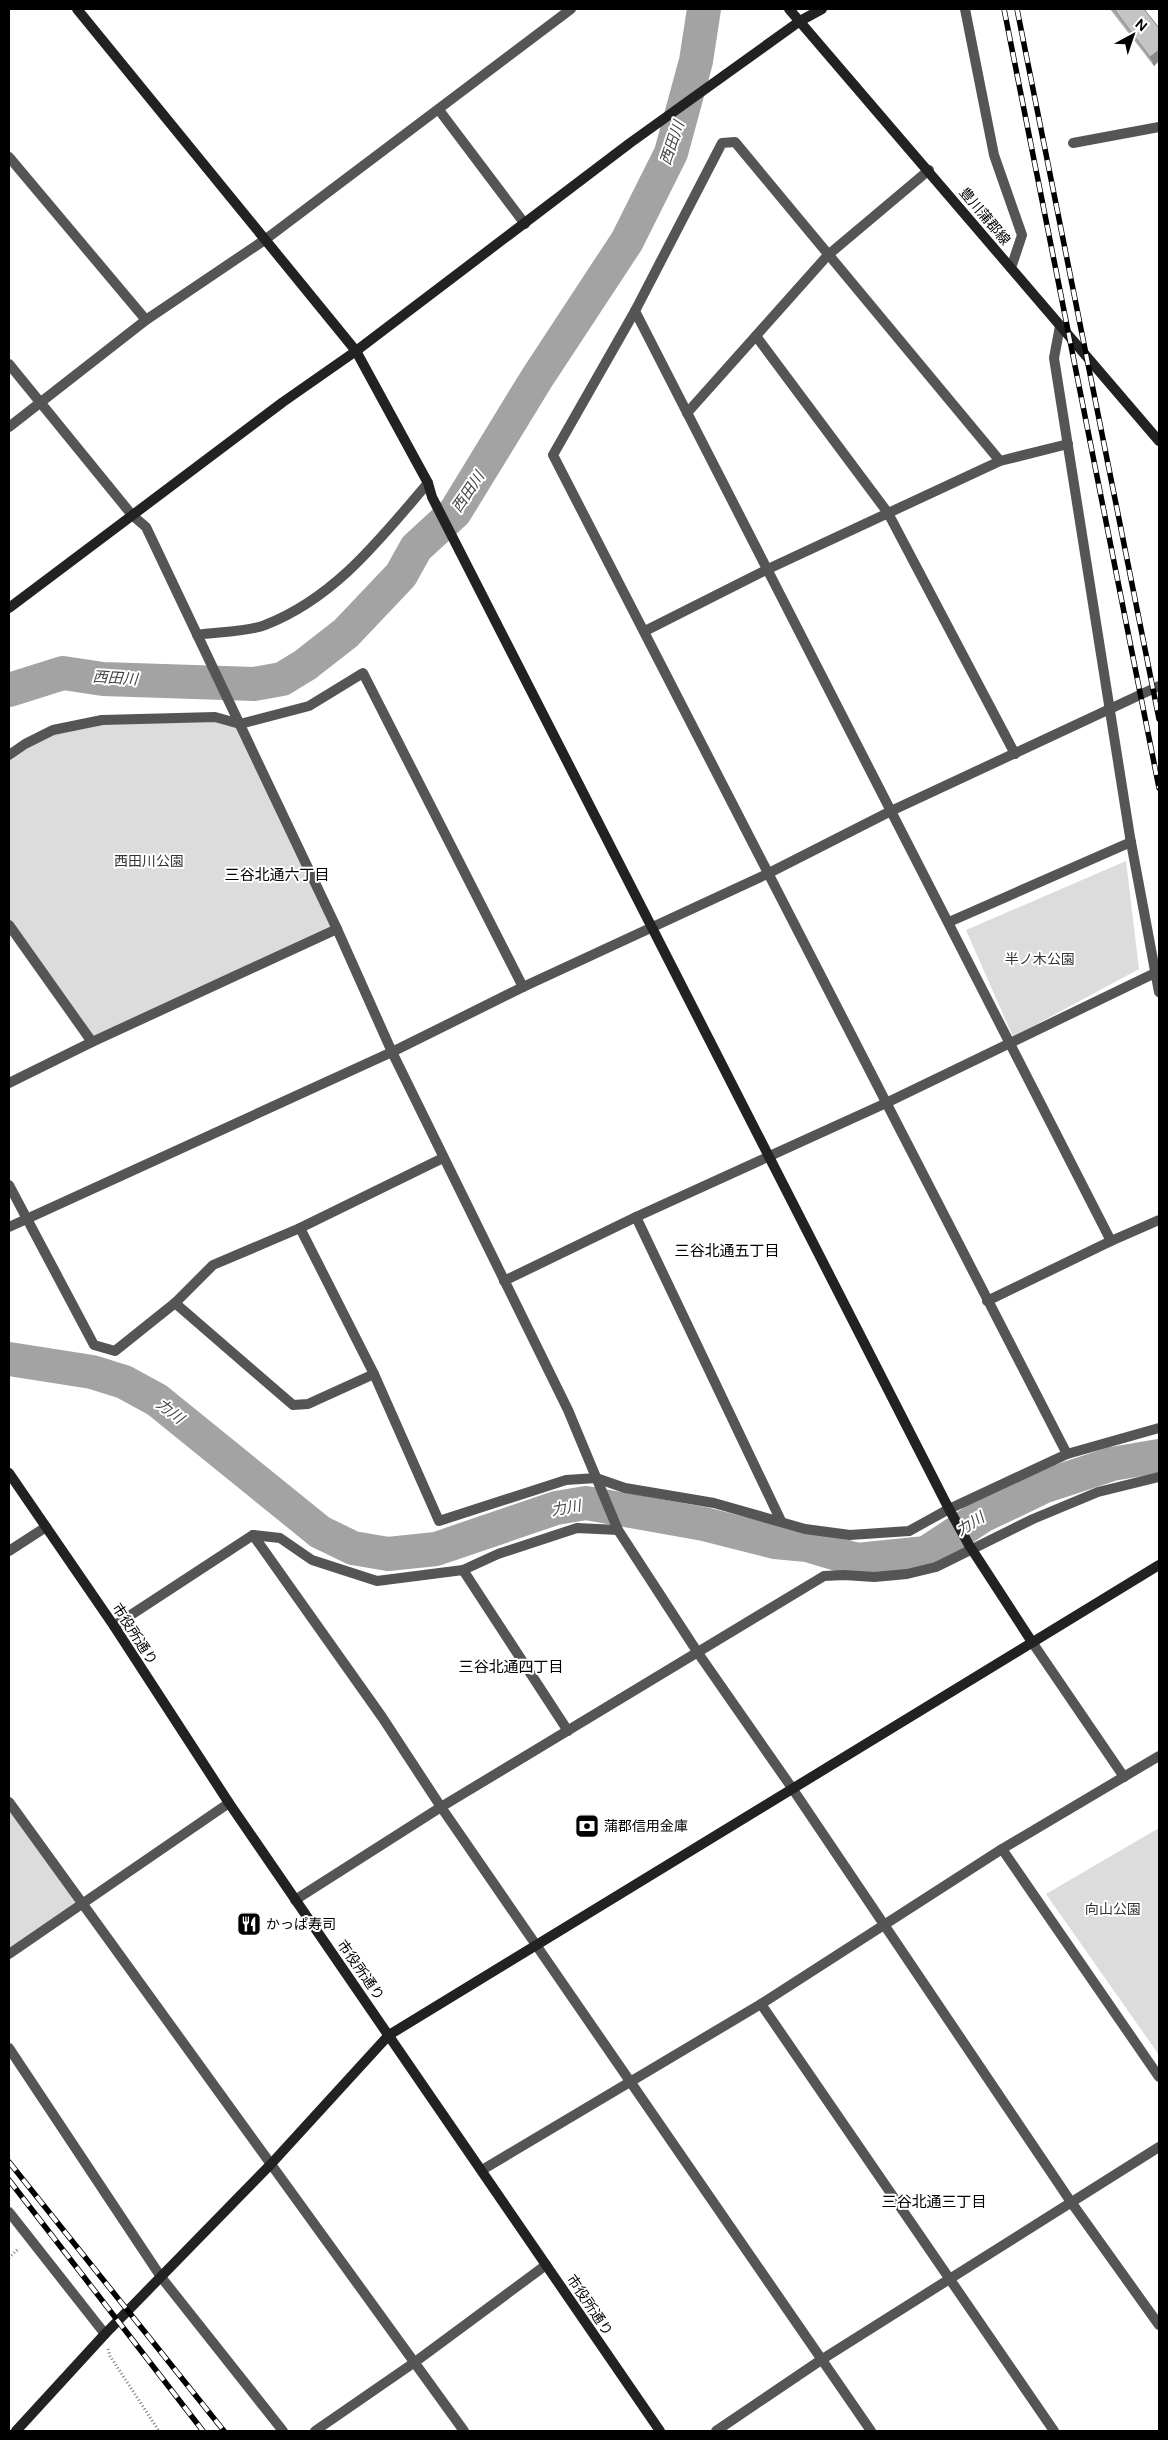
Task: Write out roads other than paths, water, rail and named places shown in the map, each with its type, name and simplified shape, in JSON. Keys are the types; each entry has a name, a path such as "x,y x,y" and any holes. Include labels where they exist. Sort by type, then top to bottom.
{"street":[{"path":"77,9 356,351 428,484 432,497 948,1509 970,1547 1032,1642 1124,1777"},
{"path":"9,427 41,404 146,320 266,240 571,9"},
{"name":"豊川蒲郡線","path":"789,9 929,170 1159,441"},
{"path":"9,608 283,402 356,351 630,143 800,21 822,9"},
{"path":"965,9 994,155 1022,235 1011,268"},
{"path":"439,110 525,224"},
{"path":"1074,144 1159,127"},
{"path":"1000,461 735,142 722,143 635,311 553,455 645,631 884,1104 1067,1454"},
{"path":"9,157 146,320"},
{"path":"687,413 828,254 929,170"},
{"path":"635,311 1112,1241"},
{"path":"1060,326 1054,358 1131,842 1159,992"},
{"path":"756,336 888,514 1015,754"},
{"path":"9,364 132,515 146,527 195,632 236,713 392,1052 568,1410 616,1527 698,1653 885,1924 1071,2202 1159,2325"},
{"path":"645,631 768,569 1000,461 1068,444"},
{"path":"195,632 264,626 314,601 355,567 428,484"},
{"path":"9,755 52,730 102,720 215,717 240,724 309,706 363,673 523,987"},
{"path":"9,1226 392,1052 523,987 767,874 891,811 1159,686"},
{"path":"949,922 1131,842"},
{"path":"9,925 92,1042"},
{"path":"9,1083 92,1042 337,929"},
{"path":"504,1281 636,1217 884,1104 1155,973"},
{"path":"9,1185 25,1219 94,1345 115,1352 175,1303 213,1265 300,1228 443,1158"},
{"path":"636,1217 781,1521"},
{"path":"987,1301 1159,1220"},
{"path":"300,1228 374,1374 439,1521 566,1480 596,1478 625,1488 714,1503 805,1529 850,1535 909,1531 948,1509 1067,1454 1159,1428"},
{"path":"175,1303 293,1405 308,1404 374,1374"},
{"name":"市役所通り","path":"9,1473 114,1626 229,1803 660,2431"},
{"path":"296,1900 441,1806 824,1576 874,1577 907,1574 936,1568 970,1547 1098,1492 1159,1477"},
{"path":"9,1551 46,1527"},
{"path":"114,1626 253,1535 280,1538 312,1560 378,1581 463,1570 498,1554 577,1528 616,1527"},
{"path":"253,1535 382,1717 441,1806 871,2431"},
{"path":"16,2431 105,2334 270,2164 389,2035 1159,1565"},
{"path":"463,1570 568,1731"},
{"path":"482,2170 761,2004 1002,1848 1159,1756"},
{"path":"9,1802 464,2431"},
{"path":"9,1954 229,1803"},
{"path":"1002,1848 1159,2077"},
{"path":"761,2004 1054,2431"},
{"path":"9,2048 162,2277 283,2431"},
{"path":"716,2431 821,2360 1159,2147"},
{"path":"9,2212 105,2334"},
{"path":"315,2431 415,2362 546,2265"}],"waterway":[{"name":"西田川","path":"9,690 63,673 103,679 254,684 282,679 305,665 346,633 401,575 416,548 455,512 537,378 627,241 671,153 696,61 704,9"},
{"name":"力川","path":"9,1359 92,1372 124,1382 157,1400 320,1532 353,1548 388,1554 436,1549 556,1508 586,1503 704,1524 775,1542 807,1545 857,1560 926,1553 982,1516 1045,1486 1112,1464 1159,1456"}],"railway":[{"path":"1004,9 1159,788"},
{"path":"1017,9 1159,719"},
{"path":"9,2162 224,2431"},
{"path":"9,2180 203,2431"}],"place":[{"name":"蒲郡信用金庫","path":"587,1826"},
{"name":"かっぱ寿司","path":"249,1924"}],"district":[{"name":"三谷北通六丁目","path":"277,875"},
{"name":"三谷北通五丁目","path":"727,1251"},
{"name":"三谷北通四丁目","path":"511,1667"},
{"name":"三谷北通三丁目","path":"934,2202"}],"park label":[{"name":"西田川公園","path":"149,861"},
{"name":"半ノ木公園","path":"1040,959"},
{"name":"向山公園","path":"1113,1909"}]}
